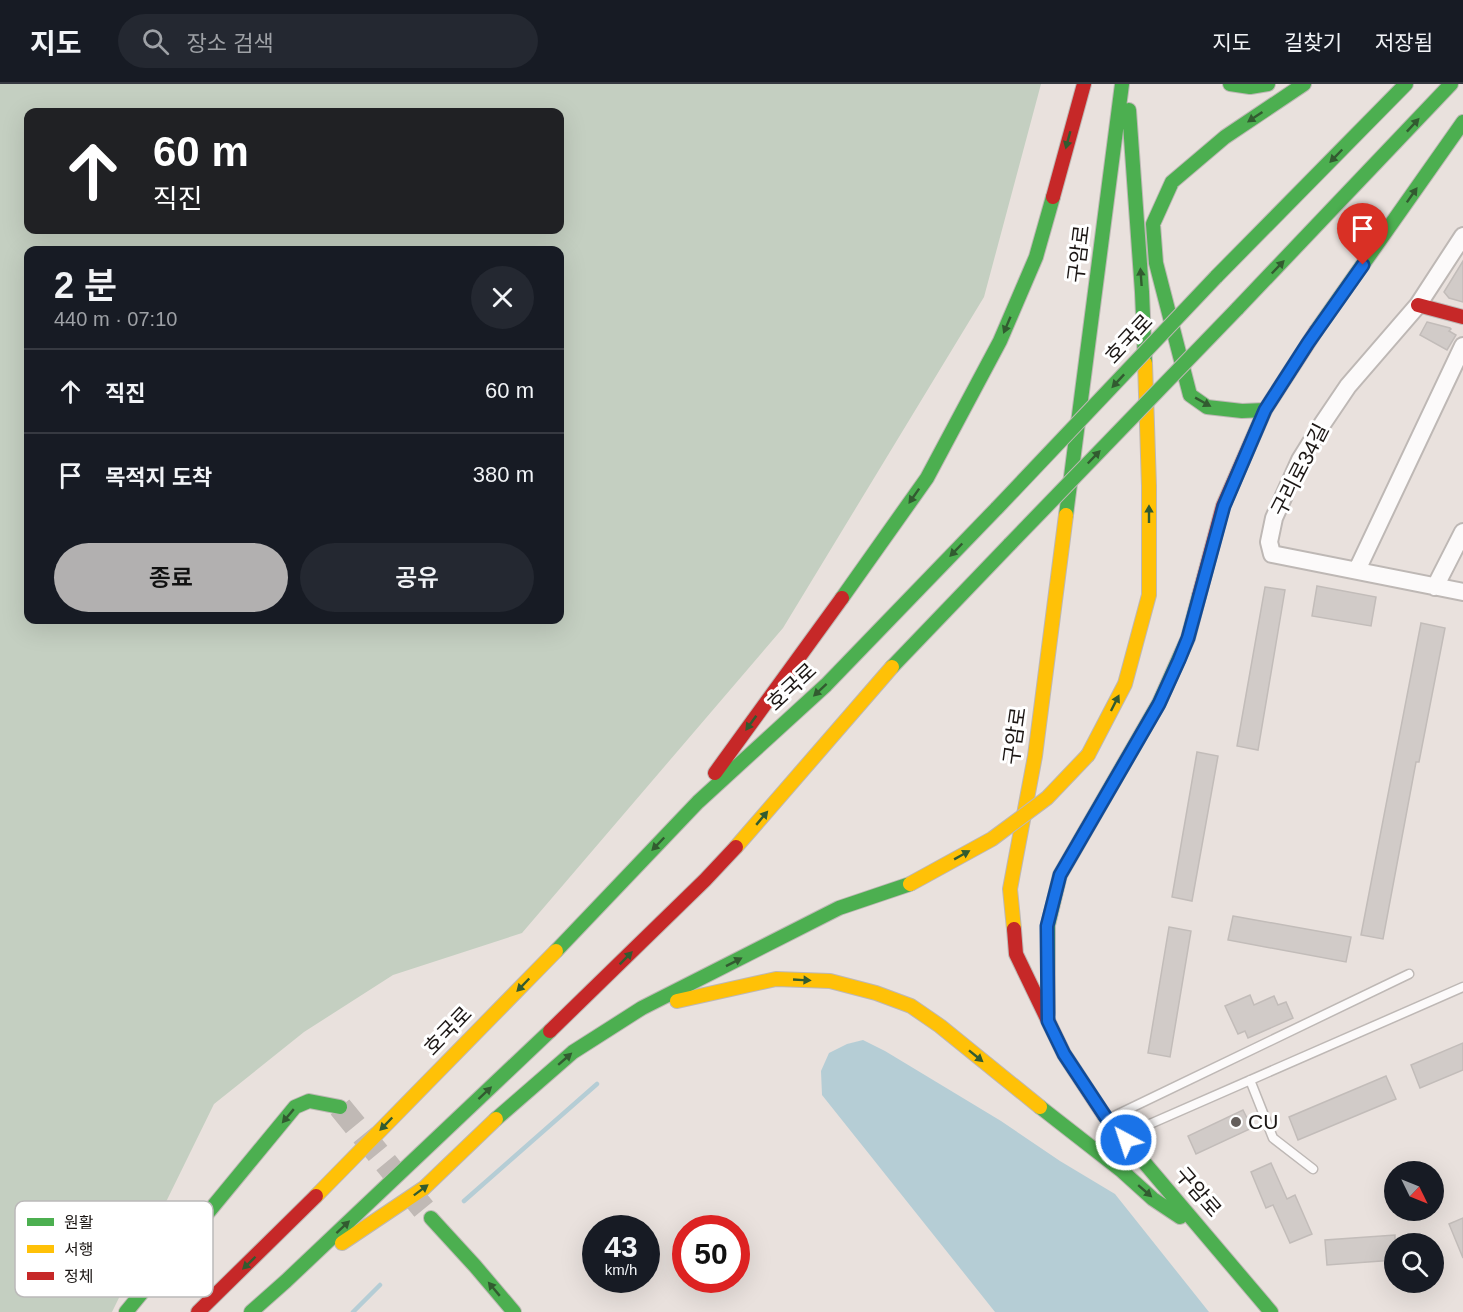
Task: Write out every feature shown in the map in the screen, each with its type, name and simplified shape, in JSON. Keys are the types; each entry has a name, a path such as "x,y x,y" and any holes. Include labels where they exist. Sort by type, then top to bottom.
{"main road":[{"path":"698,802 717,769 821,628 927,478 1000,341 1036,257 1084,84"},
{"name":"구암로","path":"1122,84 1035,756 1010,889 1016,954 1064,1054 1107,1119 1210,1239 1262,1306 1271,1312"},
{"path":"286,1281 424,1188 495,1120 573,1052 642,1008 839,908 910,884 992,839 1047,798 1088,755 1125,684 1149,594 1149,486 1142,303 1128,84"},
{"path":"1230,84 1250,87 1268,84"},
{"path":"1265,410 1242,411 1207,407 1190,394 1156,262 1153,224 1172,182 1225,137 1304,84"},
{"name":"호국로","path":"198,1312 296,1217 477,1033 698,802 826,685 1216,277 1406,84"},
{"path":"251,1312 570,1012 705,880 924,632 1451,84"},
{"path":"1048,1021 1047,926 1060,875 1159,704 1184,649 1224,506 1265,410 1308,343 1463,122"},
{"path":"1418,305 1463,317"},
{"path":"642,1008 776,978 830,981 876,993 911,1006 940,1026 1154,1198 1210,1239"},
{"path":"213,1206 295,1107 309,1101 340,1107"},
{"path":"431,1218 514,1312"},
{"path":"126,1312 138,1297"},
{"path":"1262,1306 1283,1312"}],"street":[{"name":"구리로34길","path":"1463,236 1418,305 1348,386 1323,423 1300,460 1274,518 1269,542 1272,554 1463,592"},
{"path":"1357,570 1463,346"},
{"path":"1435,587 1463,532"}],"lane":[{"path":"1107,1119 1409,974"},
{"path":"1126,1140 1150,1124 1463,987"},
{"path":"1250,1080 1273,1138 1313,1169"}],"green space":[{"path":"0,84 1041,84 984,297 783,628 522,933 393,975 304,1032 214,1104 166,1201 15,1201 15,1297 119,1297 112,1312 0,1312"}],"water":[{"path":"863,1040 1001,1121 1060,1161 1115,1194 1209,1312 995,1312 822,1095 821,1071 829,1053 847,1044"}],"building":[{"path":"1463,261 1463,302 1449,298 1444,292"},
{"path":"1427,322 1450,328 1449,331 1456,335 1447,350 1420,335"},
{"path":"1317,586 1376,597 1371,626 1312,616"},
{"path":"1265,587 1285,590 1258,750 1237,746"},
{"path":"1421,623 1445,628 1419,762 1416,762 1383,939 1361,935"},
{"path":"1197,752 1218,756 1192,901 1172,897"},
{"path":"1233,916 1351,937 1346,962 1228,940"},
{"path":"1169,927 1191,931 1170,1057 1148,1053"},
{"path":"1250,995 1254,1005 1274,996 1278,1005 1286,1002 1293,1018 1248,1038 1245,1031 1238,1034 1225,1006"},
{"path":"1463,1043 1463,1070 1420,1088 1411,1065"},
{"path":"1386,1076 1396,1099 1298,1140 1289,1117"},
{"path":"1243,1110 1252,1128 1196,1154 1188,1136"},
{"path":"1271,1163 1287,1199 1295,1195 1312,1234 1290,1243 1273,1205 1266,1208 1251,1172"},
{"path":"1463,1218 1463,1258 1449,1224"},
{"path":"1384,1236 1384,1261 1327,1265 1325,1240"}],"waterway":[{"path":"464,1201 597,1084"},
{"path":"353,1312 380,1285"}],"tunnel":[{"path":"340,1107 431,1218"}],"traffic: fast":[{"path":"1066,515 1122,84"},
{"path":"1230,84 1250,87 1268,84"},
{"path":"1265,410 1242,411 1207,407 1190,395 1156,263 1153,224 1172,182 1225,137 1304,84"},
{"path":"1216,277 1406,84"},
{"path":"1237,309 1451,84"},
{"path":"1129,110 1145,363"},
{"path":"1316,331 1463,122"},
{"path":"842,598 927,478 1000,341 1036,257 1053,197"},
{"path":"997,508 1216,277"},
{"path":"1010,544 1237,309"},
{"path":"556,951 698,802 826,685 997,508"},
{"path":"892,667 1010,544"},
{"path":"1048,1013 1048,925 1060,875 1159,703 1188,638 1199,596"},
{"path":"496,1119 573,1052 642,1008 839,908 910,884"},
{"path":"251,1312 550,1031"},
{"path":"213,1206 295,1107 309,1101 340,1107"},
{"path":"1040,1107 1122,1171 1153,1199 1180,1217"},
{"path":"1104,1115 1271,1312"},
{"path":"431,1218 514,1312"},
{"path":"126,1312 138,1297"}],"traffic: slow":[{"path":"1088,755 1125,684 1149,595 1149,486 1145,363"},
{"path":"1014,929 1010,889 1035,756 1066,515"},
{"path":"736,847 892,667"},
{"path":"910,884 992,839 1047,798 1088,755"},
{"path":"316,1196 556,951"},
{"path":"677,1001 776,979 830,981 876,993 911,1006 940,1026 1040,1107"},
{"path":"342,1243 424,1188 496,1119"}],"traffic: jam":[{"path":"1053,197 1084,84"},
{"path":"1418,305 1463,317"},
{"path":"1199,596 1223,506 1265,410 1316,331"},
{"path":"715,773 842,598"},
{"path":"550,1031 736,847"},
{"path":"1014,929 1016,954 1064,1054 1104,1115"},
{"path":"198,1312 316,1196"}],"place":[{"name":"CU","path":"1236,1122"}],"route":[{"path":"1126,1140 1107,1119 1064,1054 1048,1021 1047,926 1060,875 1159,704 1179,660 1188,638 1224,506 1265,410 1308,343 1363,265"}]}
